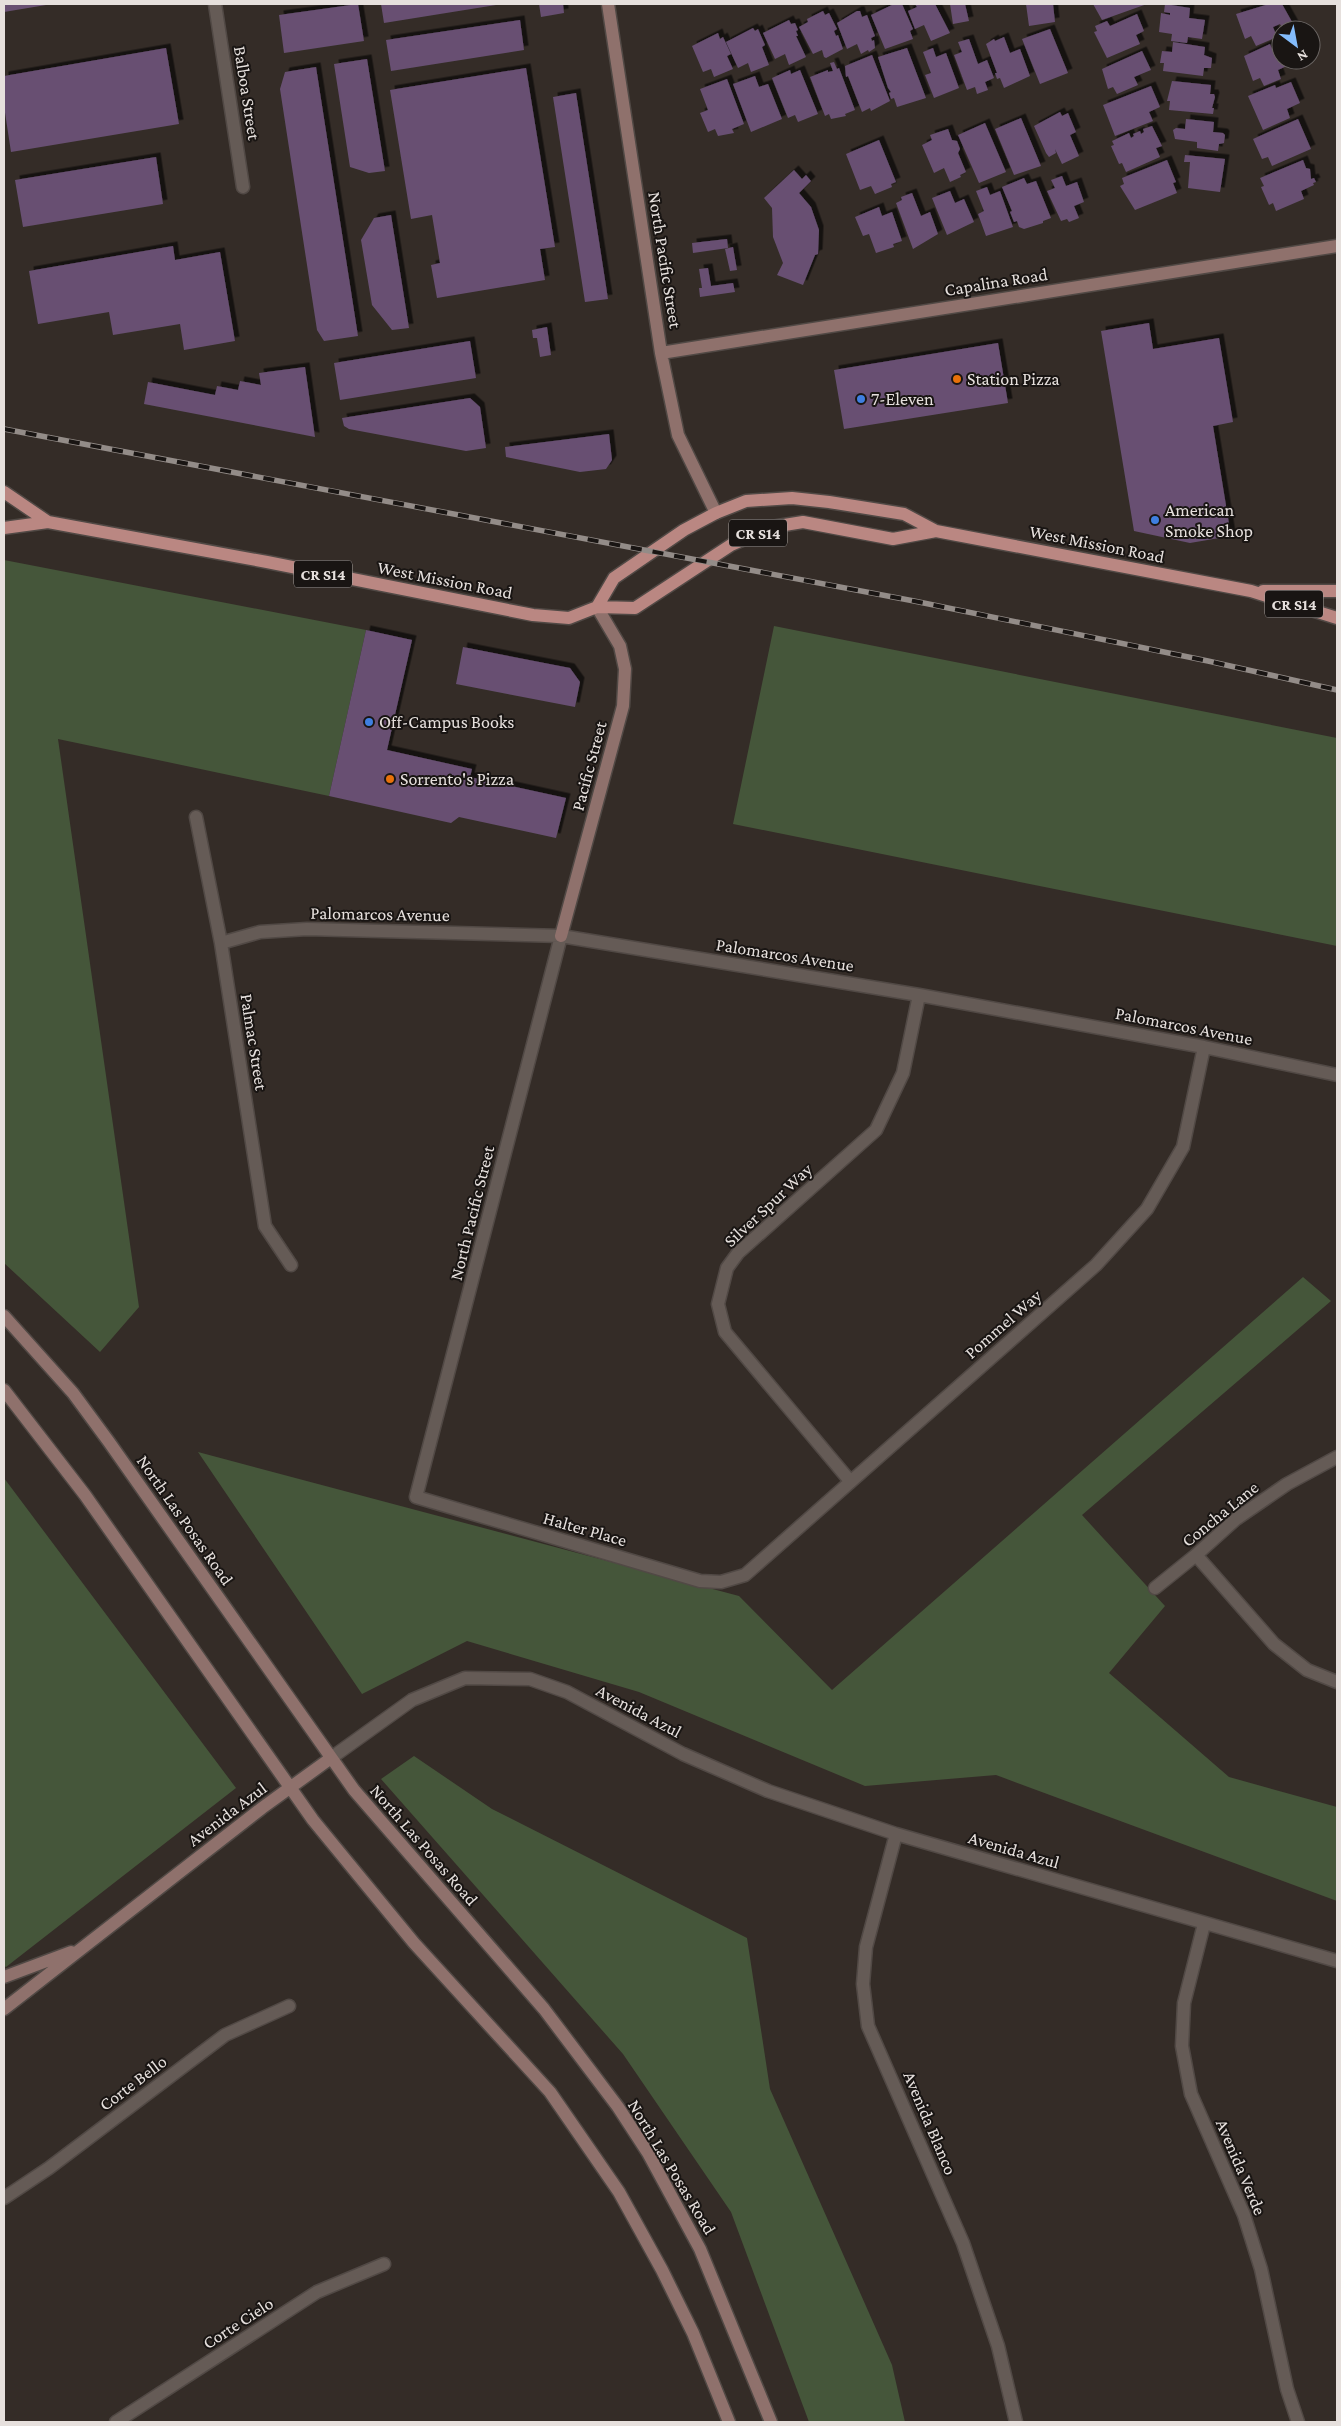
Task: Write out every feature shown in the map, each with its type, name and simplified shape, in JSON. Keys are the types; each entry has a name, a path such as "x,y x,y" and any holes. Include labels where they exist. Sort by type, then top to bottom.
{"main road":[{"name":"North Pacific Street","path":"608,4 661,354 678,435 716,512"},
{"name":"Capalina Road","path":"661,354 1337,246"},
{"name":"West Mission Road","path":"4,492 48,522"},
{"name":"West Mission Road","path":"597,607 614,578 684,530 716,512 746,501 792,498 904,514 936,531 1251,591 1337,618"},
{"name":"West Mission Road","path":"4,528 48,522 267,562 533,615 569,618 597,607 634,608 731,545 772,527 804,522 893,539 936,531"},
{"name":"West Mission Road","path":"1251,591 1337,591"},
{"name":"Pacific Street","path":"560,936 623,706 625,668 622,653 597,607"},
{"name":"North Las Posas Road","path":"4,1316 73,1393 331,1758 378,1819 544,2010 580,2056 648,2153 700,2248 750,2366 771,2422"},
{"path":"4,1390 85,1495 313,1820 414,1942 550,2092 582,2136 618,2192 662,2270 693,2333 730,2422"},
{"name":"Avenida Azul","path":"4,2009 331,1758"},
{"path":"4,1978 85,1946"}],"street":[{"name":"Balboa Street","path":"215,4 243,188"},
{"name":"Palmac Street","path":"196,817 221,943 265,1226 291,1265"},
{"name":"Palomarcos Avenue","path":"221,943 260,932 307,929 560,936 919,995 1204,1046 1337,1075"},
{"name":"North Pacific Street","path":"416,1497 560,936"},
{"name":"Silver Spur Way","path":"850,1481 726,1332 718,1304 727,1268 738,1253 876,1130 903,1073 919,995"},
{"name":"Pommel Way","path":"745,1574 1096,1265 1147,1209 1183,1147 1204,1046"},
{"name":"Concha Lane","path":"1155,1588 1196,1555 1236,1518 1287,1484 1337,1457"},
{"name":"Halter Place","path":"416,1497 700,1581 721,1582 745,1574"},
{"path":"1196,1555 1274,1644 1307,1670 1337,1682"},
{"name":"Avenida Azul","path":"331,1758 412,1700 465,1678 530,1679 567,1692 683,1754 768,1791 896,1834 1337,1961"},
{"name":"Avenida Blanco","path":"896,1834 866,1947 863,1984 868,2026 963,2243 998,2346 1016,2422"},
{"name":"Avenida Verde","path":"1204,1924 1184,2003 1182,2046 1191,2094 1244,2215 1262,2269 1287,2388 1298,2422"},
{"name":"Corte Bello","path":"4,2198 49,2168 225,2035 289,2006"},
{"name":"Corte Cielo","path":"116,2422 317,2292 384,2264"}],"green space":[{"path":"4,560 366,630 329,796 58,739 139,1307 100,1352 4,1263"},
{"path":"774,626 1337,738 1337,946 733,824"},
{"path":"1303,1277 1331,1301 1082,1515 1165,1606 1109,1673 1229,1777 1337,1807 1337,1901 996,1775 865,1786 639,1692 467,1641 362,1694 198,1452 739,1596 832,1690"},
{"path":"4,1478 236,1788 6,1967 4,1966"},
{"path":"414,1756 492,1809 747,1938 770,2089 892,2365 905,2422 809,2422 731,2212 623,2054 381,1779"}],"building":[{"path":"4,4 46,4 46,5 4,12"},
{"path":"358,4 364,41 284,53 279,15"},
{"path":"381,4 496,4 496,5 384,23"},
{"path":"539,4 563,4 564,13 541,17"},
{"path":"894,4 902,4 913,29 910,31 913,39 885,49 871,15"},
{"path":"915,4 935,4 950,33 931,41 924,25 915,29 908,11 917,7"},
{"path":"950,4 965,4 969,21 953,24"},
{"path":"1026,4 1053,4 1055,22 1029,26"},
{"path":"1093,4 1147,4 1102,20"},
{"path":"1165,4 1190,8 1189,18 1205,20 1202,39 1188,37 1187,43 1171,41 1172,34 1159,32 1161,13 1170,15 1170,13 1164,12"},
{"path":"1269,4 1282,4 1291,20 1271,20 1271,40 1256,46 1251,36 1245,39 1236,14"},
{"path":"823,11 825,15 829,13 837,29 834,31 836,36 838,35 843,49 826,58 822,50 813,54 799,27 808,22 807,19"},
{"path":"860,11 862,17 867,15 875,36 871,38 872,41 874,40 875,48 861,54 857,44 847,49 837,23"},
{"path":"1137,14 1144,31 1136,35 1140,44 1107,58 1094,32 1097,31 1095,26 1107,21 1110,26"},
{"path":"520,20 524,50 391,71 386,40"},
{"path":"789,20 791,24 795,23 798,30 796,31 798,36 796,36 806,57 789,65 785,54 775,59 763,33"},
{"path":"753,28 755,31 758,29 765,45 762,47 769,65 751,72 748,63 738,68 726,42"},
{"path":"1050,29 1068,73 1040,84 1022,39"},
{"path":"718,33 720,39 723,37 731,54 727,56 733,69 714,77 711,69 703,72 692,46"},
{"path":"1004,37 1010,53 1020,49 1030,76 1004,88 1000,78 997,79 995,73 997,73 986,44 994,39 995,41"},
{"path":"969,39 978,64 987,60 994,78 985,82 988,90 977,94 975,87 967,90 954,55 962,52 958,42"},
{"path":"1173,42 1205,47 1204,55 1212,58 1211,68 1204,68 1203,76 1163,71 1164,63 1160,63 1162,51 1172,52"},
{"path":"1270,44 1271,70 1278,70 1281,79 1264,86 1260,78 1253,81 1244,56"},
{"path":"166,48 179,124 11,152 4,106 4,76"},
{"path":"907,48 926,98 897,107 894,98 891,99 889,93 891,92 878,57"},
{"path":"933,48 936,57 946,53 959,88 934,98 925,75 931,73 923,52"},
{"path":"1142,51 1151,70 1134,77 1138,85 1117,94 1113,87 1108,89 1102,69"},
{"path":"872,55 890,101 871,111 870,108 862,112 848,76 846,77 845,66"},
{"path":"367,59 385,171 369,173 350,167 334,64"},
{"path":"834,62 837,69 839,68 855,110 845,114 846,116 831,119 829,114 825,116 810,77 828,70 828,72 833,71 830,63"},
{"path":"316,67 358,336 324,341 317,330 280,89 285,72"},
{"path":"526,68 555,247 540,249 545,280 437,298 431,265 440,263 432,215 411,219 390,90"},
{"path":"790,70 791,74 800,70 818,114 798,122 795,115 788,118 772,78"},
{"path":"755,76 759,87 768,84 782,119 751,132 733,84"},
{"path":"727,79 744,124 732,129 734,133 718,136 715,129 708,132 700,113 708,110 700,89"},
{"path":"1172,81 1211,85 1210,94 1214,94 1215,97 1212,108 1214,108 1213,114 1169,110 1170,101 1167,101"},
{"path":"1291,82 1300,103 1287,109 1290,118 1263,130 1248,96 1275,85 1276,88"},
{"path":"1151,86 1160,107 1149,112 1153,121 1115,136 1103,105"},
{"path":"576,93 608,299 585,302 553,97"},
{"path":"1060,112 1062,116 1068,113 1076,132 1070,135 1079,156 1062,164 1055,149 1056,153 1049,157 1046,153 1034,126"},
{"path":"1021,118 1041,166 1014,175 995,129"},
{"path":"1186,119 1214,122 1213,132 1225,135 1224,143 1219,144 1218,151 1197,148 1197,142 1175,139 1173,130 1176,128 1185,129"},
{"path":"1298,119 1311,149 1272,166 1268,157 1262,159 1253,139"},
{"path":"985,123 1006,172 979,183 958,135"},
{"path":"1152,126 1162,146 1156,148 1160,157 1126,172 1122,163 1119,164 1111,146 1114,145 1112,141 1129,133 1131,138 1134,136 1133,134 1140,131 1141,134 1144,132 1143,129"},
{"path":"948,129 952,140 957,141 960,149 958,153 966,172 960,175 961,177 950,182 944,168 934,173 922,145 932,140 930,135"},
{"path":"879,140 896,182 891,184 892,187 875,194 871,186 860,190 846,154"},
{"path":"1185,155 1225,159 1220,192 1188,188 1190,162 1184,162"},
{"path":"156,157 163,204 23,227 15,180"},
{"path":"1167,160 1176,182 1173,183 1177,193 1135,210 1120,186 1124,184 1122,178"},
{"path":"1303,160 1306,168 1310,169 1311,179 1314,178 1316,182 1313,183 1314,185 1301,191 1304,199 1276,211 1273,203 1269,205 1261,187 1264,186 1260,178"},
{"path":"794,170 802,179 806,175 811,181 799,193 811,207 819,230 818,254 815,255 803,285 777,275 783,263 773,237 772,208 764,198"},
{"path":"1062,176 1066,186 1077,182 1084,202 1074,206 1079,218 1069,222 1067,219 1061,221 1047,191 1055,188 1051,180"},
{"path":"1024,178 1027,184 1036,181 1051,218 1043,221 1043,223 1024,229 1019,227 1017,221 1014,222 1010,212 1012,211 1002,187"},
{"path":"987,187 990,195 1000,191 1013,227 986,236 978,214 984,211 976,191"},
{"path":"950,191 955,203 964,199 974,222 947,235 932,198"},
{"path":"912,193 921,216 930,212 938,234 913,249 896,203 902,200 901,197"},
{"path":"879,207 882,216 892,212 902,241 893,244 894,247 876,253 869,234 863,236 855,217"},
{"path":"391,215 409,328 392,330 372,305 361,240 374,218"},
{"path":"727,239 728,248 693,253 692,243"},
{"path":"173,246 175,260 220,252 235,341 184,350 180,324 113,335 109,312 38,324 29,271"},
{"path":"733,247 737,270 730,271 725,249"},
{"path":"708,268 711,286 733,283 735,292 700,297 699,288 702,288 699,269"},
{"path":"1149,323 1153,349 1219,338 1233,422 1213,426 1231,536 1190,543 1134,531 1101,331"},
{"path":"547,327 551,355 540,357 537,338 533,338 532,330"},
{"path":"470,341 476,378 340,400 334,363"},
{"path":"998,343 1008,403 844,429 834,370"},
{"path":"305,367 315,437 144,404 148,382 215,395 217,386 238,390 240,381 261,385 259,373"},
{"path":"470,398 480,407 486,448 466,451 349,429 344,426 342,418"},
{"path":"609,434 612,460 606,469 580,472 506,457 505,447"},
{"path":"366,630 412,640 387,750 472,769 470,777 566,798 556,838 459,817 451,823 329,796"},
{"path":"463,647 570,668 580,682 575,707 456,684"}],"railway":[{"path":"4,429 914,601 1208,661 1337,690"}],"place":[{"name":"Station Pizza","path":"957,379"},
{"name":"7-Eleven","path":"861,399"},
{"name":"American Smoke Shop","path":"1155,520"},
{"name":"Off-Campus Books","path":"369,722"},
{"name":"Sorrento's Pizza","path":"390,779"}]}
